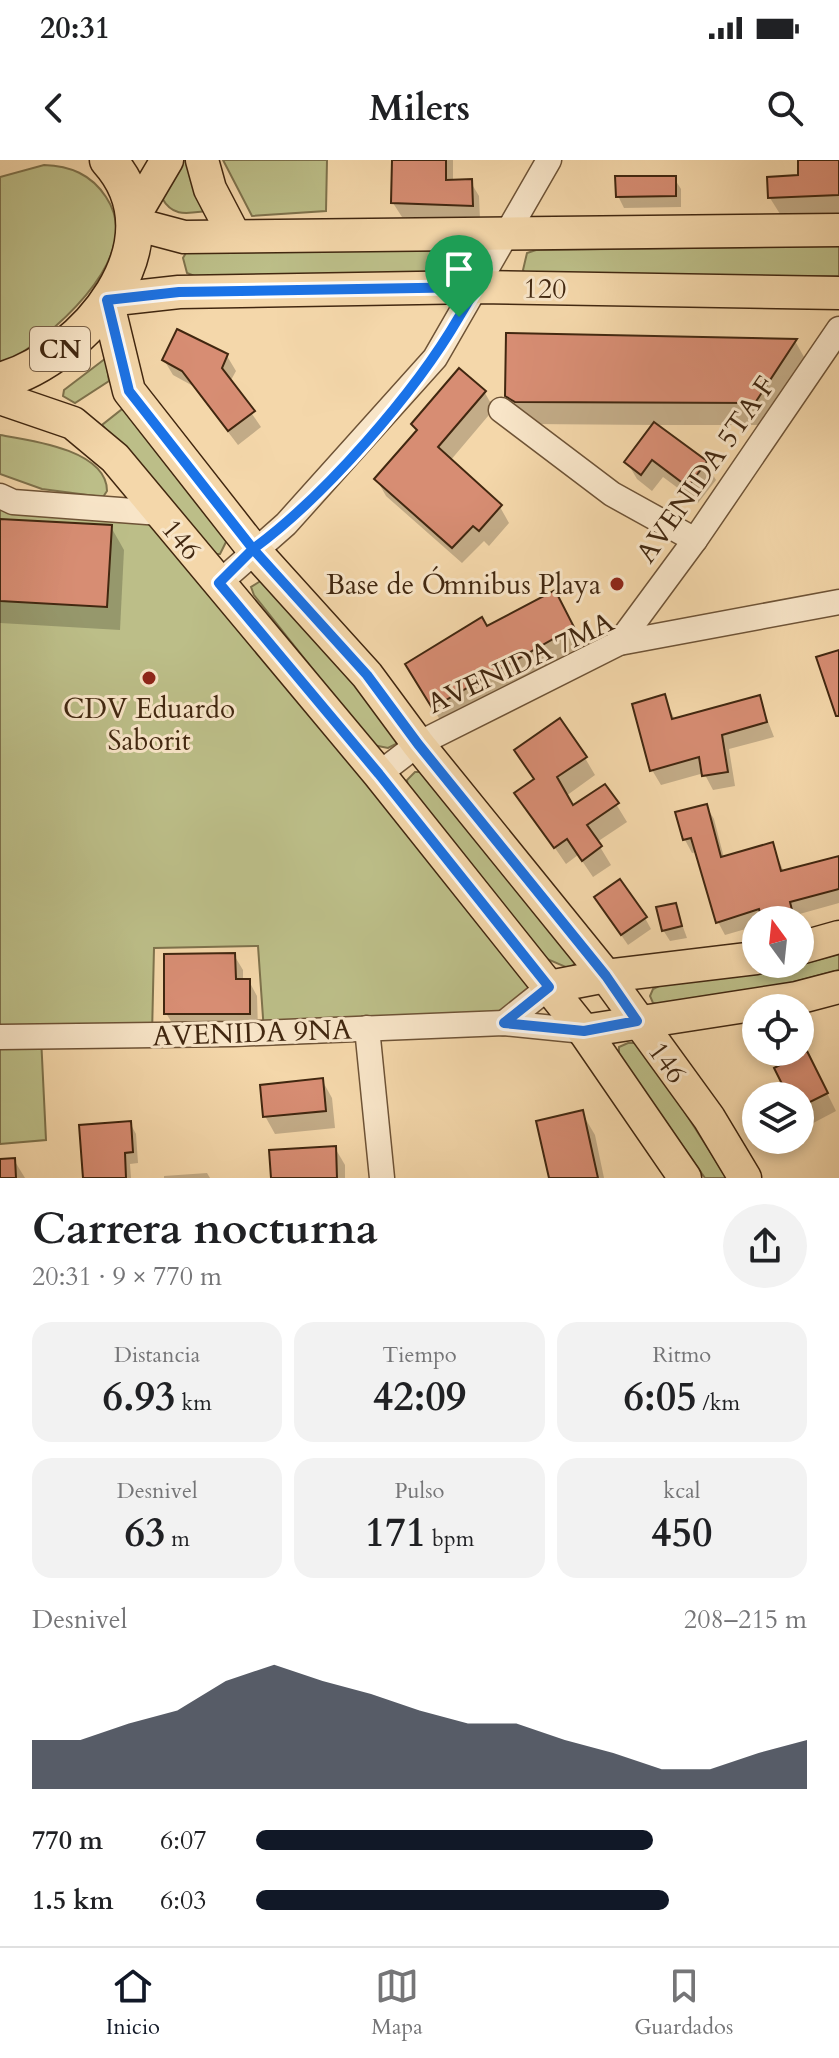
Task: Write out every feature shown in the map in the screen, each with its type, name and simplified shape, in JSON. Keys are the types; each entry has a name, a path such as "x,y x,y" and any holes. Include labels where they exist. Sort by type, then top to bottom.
{"highway":[{"path":"115,163 135,220"},
{"name":"CN","path":"0,381 42,362 75,339 107,300 125,271 134,243 135,220"}],"main road":[{"path":"135,220 167,160"},
{"path":"202,160 210,189 234,235"},
{"name":"120","path":"135,220 184,237 839,230"},
{"name":"120","path":"107,300 179,292 477,287 839,293"},
{"name":"146","path":"107,300 129,391 253,549 367,675 418,744 606,976 709,1118 745,1178"},
{"name":"146","path":"0,398 73,423 115,458 379,774 584,1031 685,1178"},
{"path":"814,944 839,937"},
{"path":"549,987 606,976 742,960"},
{"name":"AVENIDA 9NA","path":"584,1031 797,998 839,987"}],"street":[{"path":"219,583 253,549 286,524 435,358 549,160"},
{"name":"AVENIDA 5TA F","path":"619,643 695,540 839,329"},
{"path":"501,410 612,494 695,540"},
{"path":"0,496 13,502 160,513"},
{"name":"AVENIDA 7MA","path":"379,774 418,744 619,643 839,602"},
{"path":"504,1023 549,987"},
{"name":"AVENIDA 9NA","path":"0,1037 504,1023 584,1031"},
{"path":"367,1028 382,1178"}],"green space":[{"path":"182,160 193,160 208,211 176,211 162,198"},
{"path":"223,160 327,160 326,211 252,216"},
{"path":"44,165 63,167 94,182 106,197 115,221 114,246 103,271 65,318 0,367 0,177"},
{"path":"457,246 465,251 466,260 453,278 197,277 187,273 183,258 187,251"},
{"path":"839,246 839,276 528,278 523,270 527,253 536,250"},
{"path":"106,358 109,381 75,403 63,396 64,390"},
{"path":"126,406 228,538 220,554 212,554 102,425"},
{"path":"0,435 47,444 81,457 104,477 107,491 103,497 42,489 0,474"},
{"name":"CDV Eduardo Saborit","path":"0,496 160,513 549,987 504,1023 264,1032 258,946 154,948 152,1035 41,1037 46,1140 0,1144"},
{"path":"270,575 396,739 396,744 388,748 373,745 254,595 251,587"},
{"path":"415,772 427,772 572,952 575,964 568,968 547,959 408,788 407,780"},
{"path":"839,954 839,970 814,977 814,961"},
{"path":"742,974 742,978 809,978 775,987 661,1005 653,1003 650,996 653,989 663,984"},
{"path":"638,1043 645,1050 727,1178 705,1178 619,1055 619,1047"}],"building":[{"path":"392,160 446,160 446,180 472,179 473,206 391,203"},
{"path":"798,160 839,160 839,195 768,198 767,177 798,175"},
{"path":"615,176 676,176 676,196 616,197"},
{"path":"177,329 228,354 222,368 255,411 228,431 182,371 162,360"},
{"path":"506,333 797,339 755,403 515,402 505,396"},
{"path":"459,368 486,391 438,447 502,505 479,531 473,526 452,548 374,479 417,430 411,424"},
{"path":"654,422 707,461 688,487 652,460 641,475 624,462"},
{"path":"0,519 112,525 107,607 0,601"},
{"path":"555,590 574,627 432,708 405,664 482,617 487,626"},
{"path":"839,650 839,716 836,716 816,657"},
{"path":"665,694 672,719 760,695 767,722 722,735 728,772 702,776 699,757 650,771 632,704"},
{"path":"560,718 587,757 557,777 573,805 605,784 619,803 587,825 602,846 582,861 567,839 554,848 514,793 534,779 514,750"},
{"path":"707,804 721,857 773,842 781,871 839,856 839,889 790,902 791,906 742,906 742,915 716,923 691,838 683,840 675,812"},
{"path":"620,879 647,917 621,935 594,897"},
{"path":"676,903 682,926 662,931 656,907"},
{"path":"235,953 236,979 250,979 250,1014 164,1014 164,954"},
{"path":"814,1065 828,1093 814,1100 814,1082 781,1082 774,1068"},
{"path":"323,1078 326,1111 263,1117 260,1085"},
{"path":"583,1110 598,1178 549,1178 536,1121"},
{"path":"131,1121 133,1152 125,1153 126,1178 83,1178 79,1125"},
{"path":"336,1146 337,1178 271,1178 269,1150"},
{"path":"15,1158 16,1178 0,1178 0,1159"}],"place":[{"name":"Base de Ómnibus Playa","path":"617,584"},
{"name":"CDV Eduardo Saborit","path":"149,678"}],"route":[{"path":"459,317 435,358 342,465 286,524 253,549 367,675 418,744 606,976 637,1021 584,1031 504,1023 549,987 379,774 219,583 253,549 129,391 107,300 179,292 477,287 459,317"}]}
